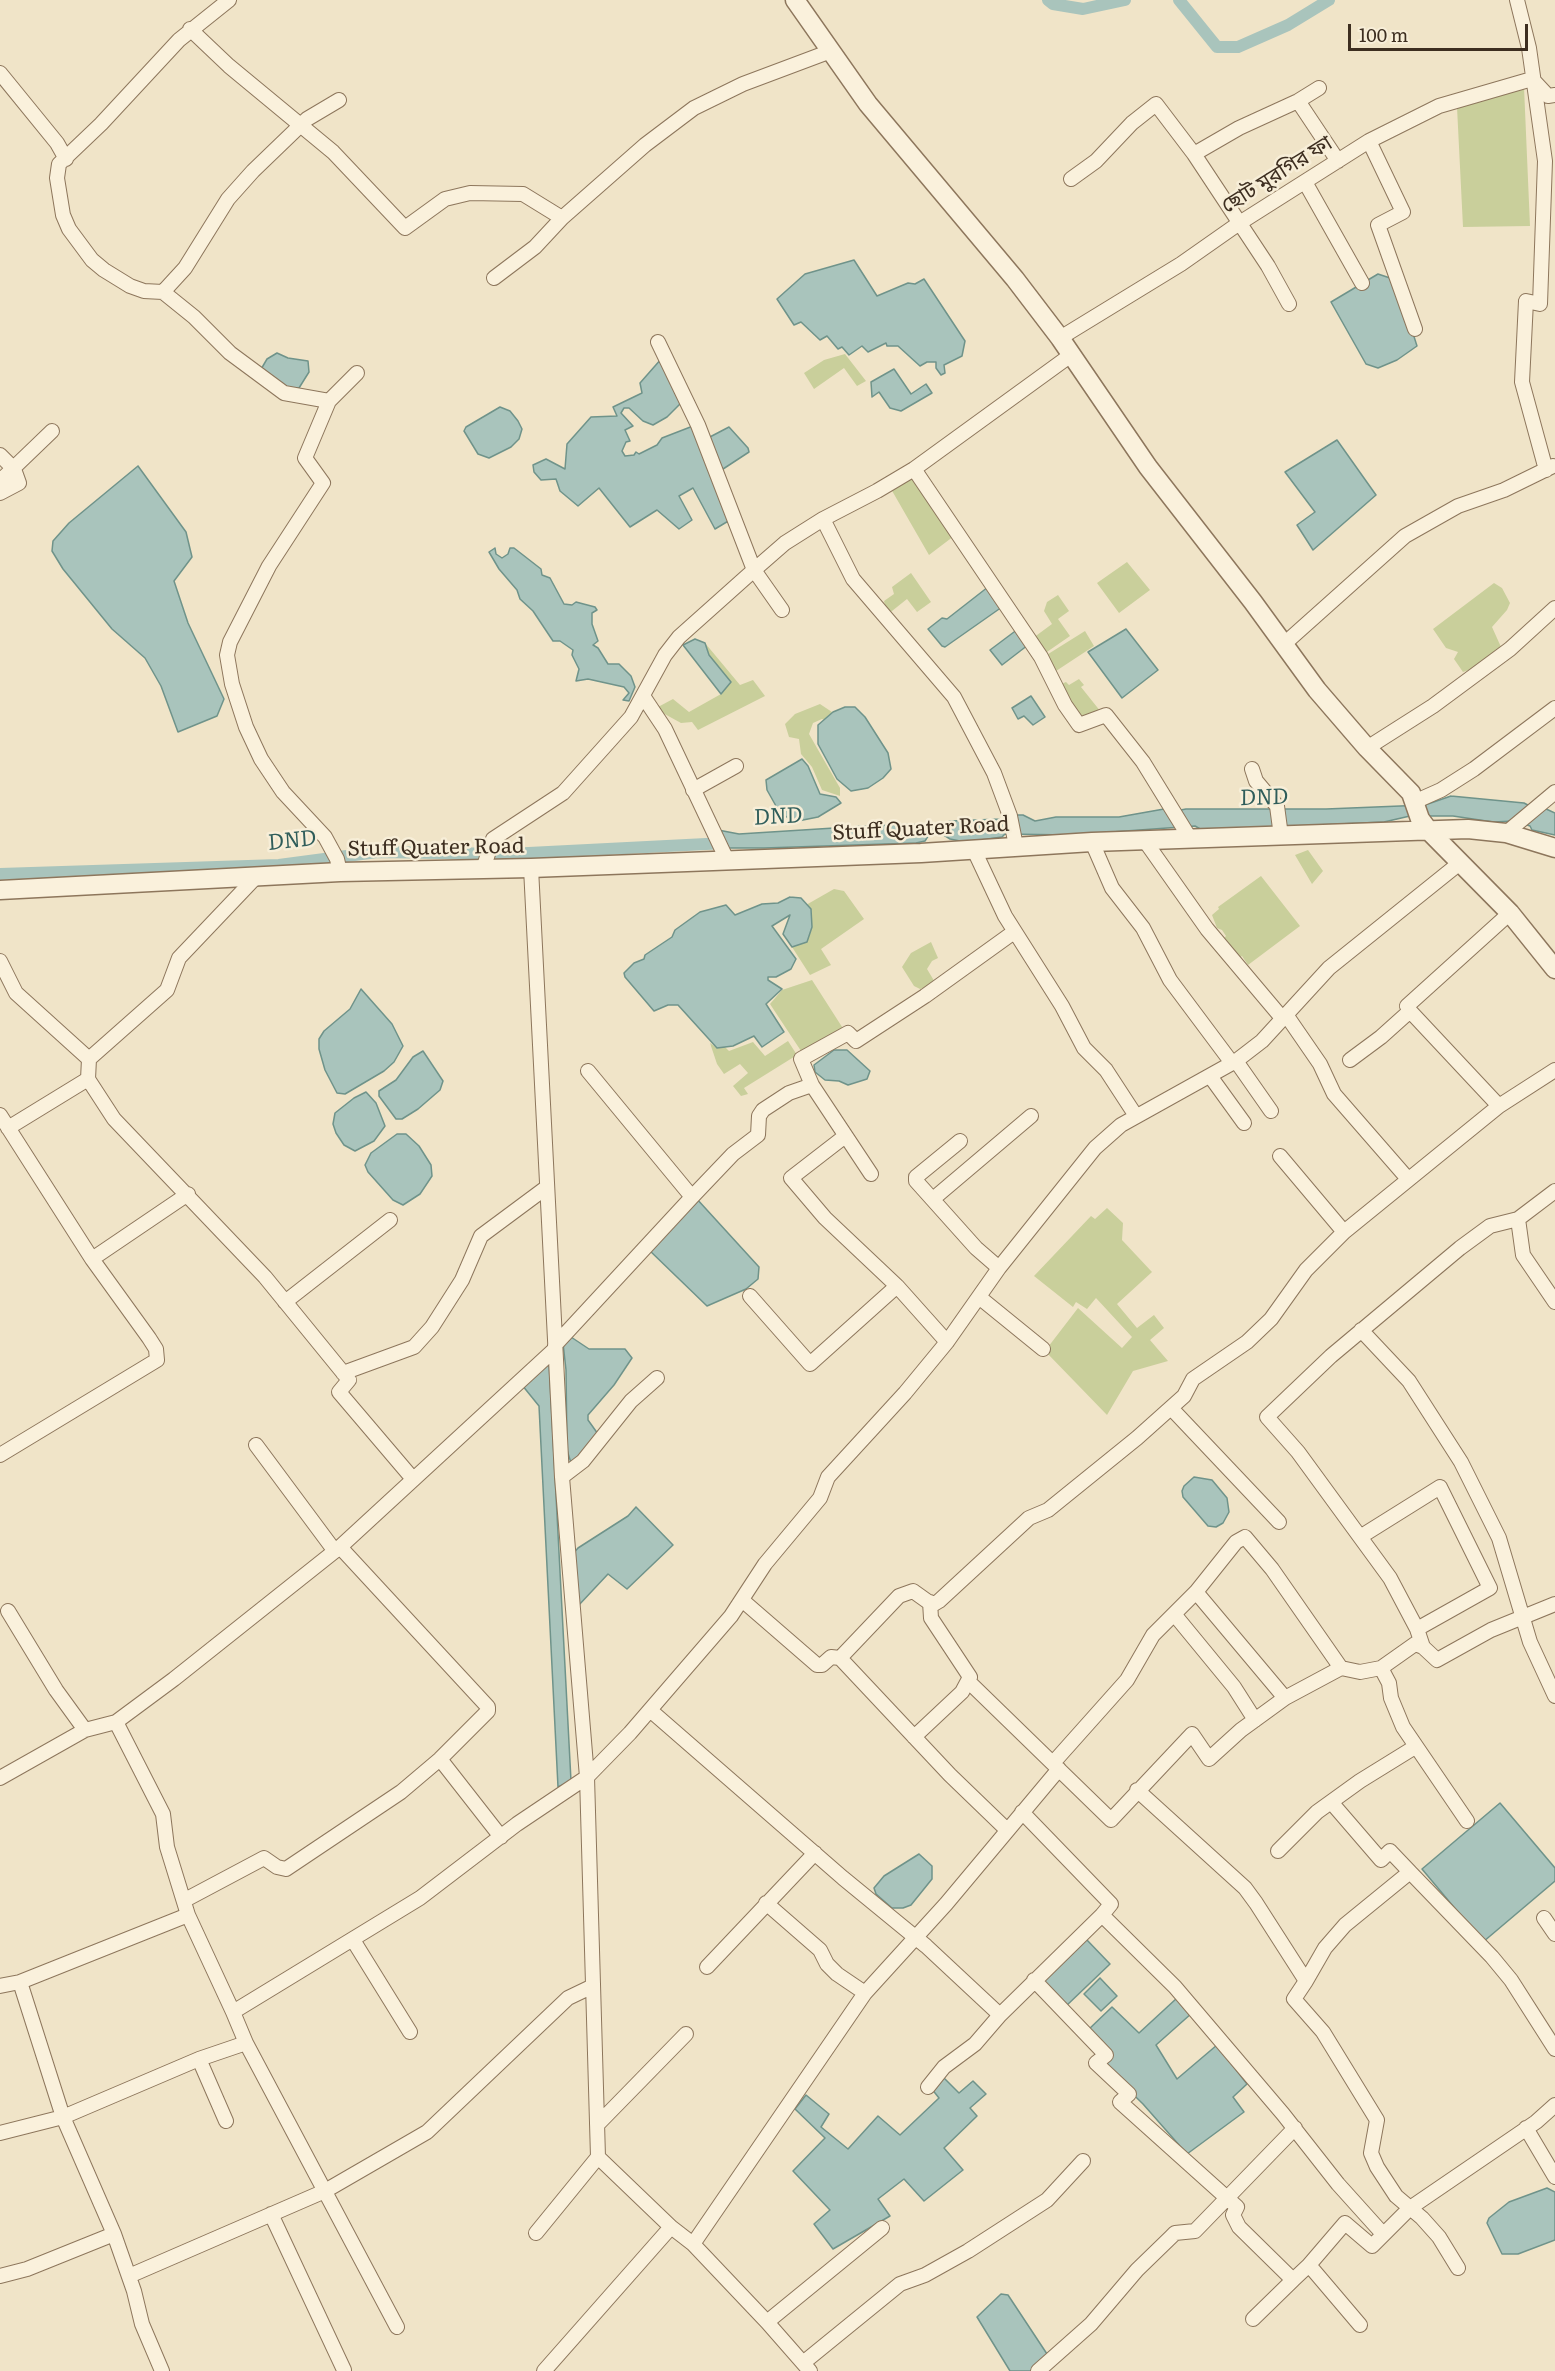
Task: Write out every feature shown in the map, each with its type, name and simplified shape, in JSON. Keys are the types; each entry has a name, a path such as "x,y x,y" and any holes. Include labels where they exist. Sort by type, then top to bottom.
{"street":[{"path":"229,0 190,29 59,164 57,178 63,215 69,229 92,260 104,270 130,286 144,291 163,292 194,317 230,353 284,393 330,401"},
{"path":"795,0 868,104 1000,261 1060,338 1148,467 1317,690 1461,862 1510,913 1555,969"},
{"path":"1283,645 1405,536 1458,506 1504,490 1551,468 1522,382 1526,301 1540,304 1545,161 1529,48 1517,0"},
{"path":"190,29 229,66 354,171 405,228 445,199 470,193 523,194 562,218"},
{"path":"494,278 535,247 562,218 645,145 694,108 743,84 831,51"},
{"path":"0,74 45,127 66,159"},
{"path":"1532,78 1548,96 1555,95"},
{"name":"ছোট মুরগির ফা","path":"1060,338 1181,264 1238,224 1369,141 1439,106 1532,78"},
{"path":"1194,154 1239,128 1298,101 1319,88"},
{"path":"163,292 186,268 228,199 276,147 300,125 339,100"},
{"path":"1298,101 1338,161"},
{"path":"1071,179 1096,160 1132,123 1156,104 1194,154 1238,224 1268,266 1289,304"},
{"path":"1369,141 1403,212 1378,225 1415,329"},
{"path":"1305,182 1362,283"},
{"path":"658,342 698,425 754,570 782,610"},
{"path":"485,865 493,839 563,793 631,717 679,637 785,543 823,519 877,492 914,469 1071,355"},
{"path":"336,860 325,837 283,792 261,759 246,727 232,684 227,655 230,642 269,566 323,483 305,458 330,401 357,372"},
{"path":"0,481 52,431"},
{"path":"0,455 14,469 19,483 0,493"},
{"path":"914,469 1041,657 1065,705 1079,725 1106,715 1143,762 1188,834"},
{"path":"823,519 853,579 954,697 990,766 1010,816 1015,840"},
{"path":"1367,748 1433,706 1510,649 1555,608"},
{"path":"643,696 665,729 725,854"},
{"path":"1418,811 1441,790 1474,769 1555,708"},
{"path":"693,790 736,766"},
{"path":"1252,769 1256,781 1277,808 1281,832"},
{"path":"1511,830 1555,792"},
{"name":"Stuff Quater Road","path":"0,890 256,877 336,860 531,868 725,854 974,850 1015,840 1145,841 1188,834 1281,832 1418,811 1468,829 1511,830 1555,848"},
{"path":"1145,841 1207,929 1282,1018 1289,1019 1313,1055 1334,1094 1408,1179"},
{"path":"1092,842 1112,888 1143,928 1170,980 1271,1111"},
{"path":"974,850 1014,932 1062,1006 1084,1048 1106,1070 1136,1116"},
{"path":"233,2012 353,1941 420,1898 587,1777 702,1652 742,1600 765,1564 820,1498 828,1476 905,1393 947,1342 999,1268 1095,1148 1121,1125 1234,1062 1262,1041 1329,968 1461,862"},
{"path":"531,868 562,1477 587,1777 598,2157 536,2233"},
{"path":"256,877 179,958 167,990 89,1059 88,1079 114,1119 188,1194 285,1302 349,1380 339,1392 413,1479"},
{"path":"1499,1106 1407,1006 1510,913"},
{"path":"871,1174 844,1137 834,1116 812,1085 801,1059 848,1032 856,1041 925,996 1014,932"},
{"path":"0,961 16,993 89,1059"},
{"path":"1350,1060 1410,1011"},
{"path":"742,1600 817,1665 822,1665 831,1658 840,1658 899,1596 913,1591 930,1602 939,1601 1029,1518 1048,1510 1171,1408 1184,1396 1193,1379 1247,1342 1270,1319 1306,1270 1344,1232 1499,1106 1555,1070"},
{"path":"588,1071 692,1197"},
{"path":"1210,1076 1244,1123"},
{"path":"8,1128 88,1079"},
{"path":"0,1778 85,1730 116,1722 337,1548 555,1347 692,1197 734,1154 758,1135 759,1116 763,1110 789,1093 812,1085"},
{"path":"0,1115 92,1259 156,1349 157,1360 0,1455"},
{"path":"933,1199 1031,1116"},
{"path":"844,1137 791,1178 825,1218 897,1286 947,1342"},
{"path":"960,1141 916,1177 976,1248 999,1268"},
{"path":"1280,1156 1344,1232"},
{"path":"343,1373 414,1347 432,1328 462,1280 481,1236 547,1187"},
{"path":"1423,1647 1417,1629 1390,1578 1298,1452 1267,1417 1294,1388 1361,1330 1490,1226 1518,1219 1555,1191"},
{"path":"92,1259 188,1194"},
{"path":"1518,1219 1523,1256 1555,1302"},
{"path":"285,1302 390,1220"},
{"path":"750,1296 810,1364 897,1286"},
{"path":"979,1297 1043,1349"},
{"path":"1361,1330 1409,1382 1448,1437 1499,1538 1522,1616 1537,1658 1555,1696"},
{"path":"562,1477 590,1454 631,1401 657,1378"},
{"path":"1171,1408 1279,1522"},
{"path":"185,1900 264,1858 277,1867 286,1869 401,1791 440,1759 488,1711 488,1707 337,1548 256,1445"},
{"path":"1360,1537 1440,1487 1490,1588"},
{"path":"693,2244 865,1993 1022,1812 1056,1766 1127,1680 1153,1635 1196,1592 1236,1542 1245,1537 1272,1569 1341,1668"},
{"path":"1417,1629 1510,1577"},
{"path":"1196,1592 1285,1698"},
{"path":"930,1602 931,1618 967,1670 969,1682 1111,1820 1191,1734 1209,1759 1285,1698 1341,1668 1360,1672 1381,1668 1415,1644 1423,1647 1437,1660 1491,1630 1555,1604"},
{"path":"8,1611 56,1690 85,1730"},
{"path":"1174,1614 1227,1678 1255,1720"},
{"path":"840,1658 914,1737 1007,1830"},
{"path":"1381,1668 1389,1683 1396,1713 1415,1747 1467,1821"},
{"path":"914,1737 969,1682"},
{"path":"650,1710 915,1938 1000,2015"},
{"path":"116,1722 163,1814 167,1847 188,1915 246,2043 397,2327"},
{"path":"1278,1851 1300,1826 1331,1802 1415,1747"},
{"path":"440,1759 501,1838"},
{"path":"1137,1791 1245,1888 1306,1981"},
{"path":"1331,1802 1381,1860 1390,1851 1492,1957 1511,1980 1555,2049"},
{"path":"928,2087 944,2067 975,2044 1034,1980 1111,1904 1022,1812"},
{"path":"707,1966 815,1853"},
{"path":"1410,1872 1345,1925 1324,1948 1294,2000 1323,2032 1377,2120 1371,2154 1396,2196 1439,2237 1458,2268"},
{"path":"766,1903 820,1950 832,1969 865,1993"},
{"path":"0,1986 21,1982 188,1915"},
{"path":"1102,1915 1175,1987 1338,2184 1383,2234"},
{"path":"1544,1918 1555,1934"},
{"path":"353,1941 410,2032"},
{"path":"1034,1980 1106,2055 1096,2063 1129,2094 1120,2102 1237,2207 1233,2215 1239,2227 1293,2280"},
{"path":"21,1982 63,2117 114,2234 129,2276 142,2324 162,2371"},
{"path":"129,2276 325,2191 427,2132 568,1998 593,1986"},
{"path":"597,2125 686,2034"},
{"path":"0,2133 63,2117 199,2059 246,2043"},
{"path":"199,2059 226,2121"},
{"path":"1253,2319 1309,2265 1345,2223 1372,2246 1410,2208 1526,2128 1555,2105"},
{"path":"1038,2371 1080,2336 1175,2233 1195,2231 1294,2128"},
{"path":"1526,2128 1555,2176"},
{"path":"598,2157 671,2228 693,2244 806,2367 900,2284 925,2275 968,2251 1047,2200 1083,2161"},
{"path":"271,2214 344,2370"},
{"path":"544,2371 671,2228"},
{"path":"767,2322 882,2228"},
{"path":"0,2276 27,2269 114,2234"},
{"path":"1309,2265 1360,2325"}],"green space":[{"path":"1524,87 1530,226 1463,227 1457,107"},
{"path":"845,354 866,381 857,386 844,368 814,389 804,373 824,360"},
{"path":"914,474 954,536 929,555 891,489"},
{"path":"1127,562 1150,590 1119,613 1097,583"},
{"path":"911,573 931,602 917,612 907,599 887,615 884,601 894,594 892,587"},
{"path":"1494,583 1502,588 1510,603 1492,627 1501,647 1475,668 1463,672 1454,659 1458,652 1446,648 1433,629"},
{"path":"1058,595 1069,611 1058,619 1070,636 1044,654 1033,638 1052,624 1044,611 1047,602"},
{"path":"1085,631 1094,646 1053,673 1045,656"},
{"path":"705,643 740,685 753,680 765,696 698,730 692,722 681,723 661,712 658,707 673,699 689,712 721,694 731,682 709,655"},
{"path":"1079,679 1084,685 1081,687 1101,712 1079,717 1059,685 1066,682 1069,685"},
{"path":"820,704 835,714 827,721 822,719 813,723 809,734 840,788 840,796 822,790 812,767 801,754 799,739 789,737 785,724 795,714"},
{"path":"1308,850 1323,871 1312,884 1295,855"},
{"path":"1261,876 1300,926 1248,965 1242,956 1236,960 1220,943 1226,936 1222,930 1217,928 1212,915 1219,909 1218,907"},
{"path":"834,889 844,891 864,919 821,949 831,965 810,975 792,947 806,942 812,927 811,909 806,905"},
{"path":"931,942 938,958 932,961 927,969 936,984 920,989 914,986 902,967 911,953"},
{"path":"812,980 844,1030 803,1054 770,1004 782,990"},
{"path":"788,1041 797,1055 744,1088 748,1094 741,1096 733,1086 748,1073 740,1064 724,1074 717,1064 710,1043 717,1048 725,1047 729,1051 753,1042 765,1056"},
{"path":"1107,1208 1123,1223 1122,1240 1152,1272 1117,1304 1137,1328 1154,1315 1164,1328 1150,1340 1168,1361 1133,1371 1107,1415 1045,1351 1078,1308 1122,1348 1132,1337 1096,1298 1087,1309 1076,1302 1073,1307 1034,1276 1091,1216 1095,1219"}],"water":[{"path":"854,260 877,296 924,279 965,341 962,356 944,365 945,373 941,375 936,368 936,362 927,362 920,366 898,346 887,346 886,343 868,352 862,346 849,355 842,347 838,349 827,336 820,340 801,322 794,325 777,299 805,274"},
{"path":"1378,274 1396,280 1417,346 1397,360 1378,368 1366,364 1331,302"},
{"path":"277,353 288,358 308,361 309,372 299,388 286,388 260,371 267,359"},
{"path":"662,358 682,402 667,417 653,425 643,421 629,408 624,408 621,413 633,426 625,430 630,441 626,442 622,451 625,456 634,455 636,452 639,454 657,445 662,438 693,426 730,520 715,529 693,488 679,496 692,520 679,529 657,510 630,527 599,488 578,506 560,491 556,479 541,480 534,472 533,465 546,459 565,469 567,444 591,417 617,416 613,407 642,393 640,383"},
{"path":"894,369 911,394 926,384 932,393 901,411 890,408 879,392 872,397 871,382"},
{"path":"500,407 510,411 522,429 519,439 511,447 489,458 478,454 464,431 466,427"},
{"path":"729,427 749,452 720,471 706,439"},
{"path":"1337,440 1376,495 1313,550 1297,525 1315,512 1285,472"},
{"path":"138,466 186,532 192,557 174,581 188,623 224,699 217,716 178,732 161,686 145,658 112,629 63,569 52,551 53,541 69,523"},
{"path":"495,548 496,554 502,558 508,554 510,548 514,548 541,569 542,575 550,578 564,604 572,605 576,602 595,607 597,610 592,613 592,624 598,641 593,645 598,648 608,664 619,664 631,676 635,687 629,701 623,700 629,693 624,687 588,679 576,681 579,669 572,655 573,650 560,641 553,641 533,611 520,599 517,590 499,569 489,552"},
{"path":"988,587 1002,607 945,647 942,646 928,629 942,618 947,619"},
{"path":"1018,629 1028,645 1002,665 990,650"},
{"path":"1126,629 1158,670 1122,698 1088,652"},
{"path":"695,639 705,643 709,655 731,682 721,694 683,645"},
{"path":"1031,696 1045,717 1033,725 1024,716 1018,719 1012,708"},
{"path":"845,707 855,707 865,717 888,753 891,769 883,778 868,788 851,791 837,779 818,744 818,725 833,712"},
{"path":"802,759 808,766 820,794 836,797 841,803 818,817 793,822 783,814 776,818 772,809 776,806 767,790 766,780"},
{"path":"1451,796 1524,803 1539,811 1544,808 1555,813 1555,835 1532,830 1530,826 1515,821 1493,822 1453,816 1410,816 1384,822 1202,830 1195,826 1070,835 1005,834 1002,837 965,842 950,839 939,832 930,833 925,841 916,843 764,848 726,848 718,830 739,834 911,824 928,827 951,821 1000,819 1016,815 1023,815 1035,821 1056,817 1119,817 1164,809 1170,812 1186,809 1326,809 1425,805"},
{"path":"790,897 801,898 811,909 812,927 807,942 792,947 783,934 790,915 772,926 796,959 791,969 776,977 768,977 768,980 782,989 766,1004 784,1032 762,1047 754,1036 733,1046 717,1048 678,1005 668,1005 654,1011 625,977 624,973 634,963 644,959 645,955 672,937 675,930 700,912 726,905 735,915 762,904 778,903"},
{"path":"361,989 392,1024 403,1046 394,1062 384,1071 345,1094 337,1093 325,1070 319,1049 319,1039 324,1031 350,1009"},
{"path":"834,1050 847,1050 870,1071 867,1079 848,1085 839,1081 825,1080 815,1072 814,1065"},
{"path":"423,1051 443,1081 440,1090 418,1109 402,1119 396,1119 379,1096 379,1091 396,1080 413,1057"},
{"path":"366,1092 376,1103 385,1126 374,1141 355,1151 344,1145 336,1133 333,1124 335,1113"},
{"path":"397,1134 406,1134 419,1146 431,1165 432,1176 420,1194 403,1205 393,1200 368,1172 365,1165 371,1153"},
{"path":"696,1198 759,1267 758,1279 746,1289 707,1306 648,1249"},
{"path":"571,1337 589,1349 625,1349 632,1358 614,1385 588,1415 588,1420 598,1434 585,1453 571,1463 567,1450 566,1370 563,1343"},
{"path":"549,1362 571,1781 558,1787 539,1406 522,1385"},
{"path":"1194,1477 1212,1480 1227,1498 1229,1512 1223,1523 1216,1527 1208,1526 1183,1497 1184,1486"},
{"path":"636,1507 673,1545 627,1589 608,1574 578,1606 572,1555 578,1548 628,1516"},
{"path":"1500,1803 1555,1868 1555,1881 1483,1942 1422,1869"},
{"path":"919,1854 932,1866 932,1879 911,1905 892,1908 876,1894 874,1888 884,1876"},
{"path":"1086,1939 1110,1964 1065,2007 1041,1982"},
{"path":"1100,1978 1117,1996 1101,2011 1084,1994"},
{"path":"1177,1998 1192,2013 1156,2045 1177,2079 1217,2045 1247,2084 1233,2097 1244,2112 1187,2154 1143,2104 1102,2064 1088,2030 1112,2007 1139,2033"},
{"path":"941,2075 959,2093 973,2081 986,2094 970,2108 977,2116 944,2148 963,2170 924,2201 904,2179 878,2199 890,2216 833,2249 814,2224 830,2210 793,2171 825,2138 795,2109 806,2095 829,2114 821,2127 848,2149 878,2116 900,2135 939,2098 931,2088"},
{"path":"1547,2188 1555,2192 1555,2240 1518,2254 1502,2254 1487,2223 1489,2218 1509,2202"},
{"path":"1001,2294 1008,2295 1049,2357 1034,2371 1010,2371 977,2317"}],"waterway":[{"path":"1048,0 1053,4 1083,9 1125,0"},
{"path":"1179,0 1217,47 1238,47 1288,25 1329,0"},
{"name":"DND","path":"0,874 279,865 377,852 509,854 726,843"}]}
